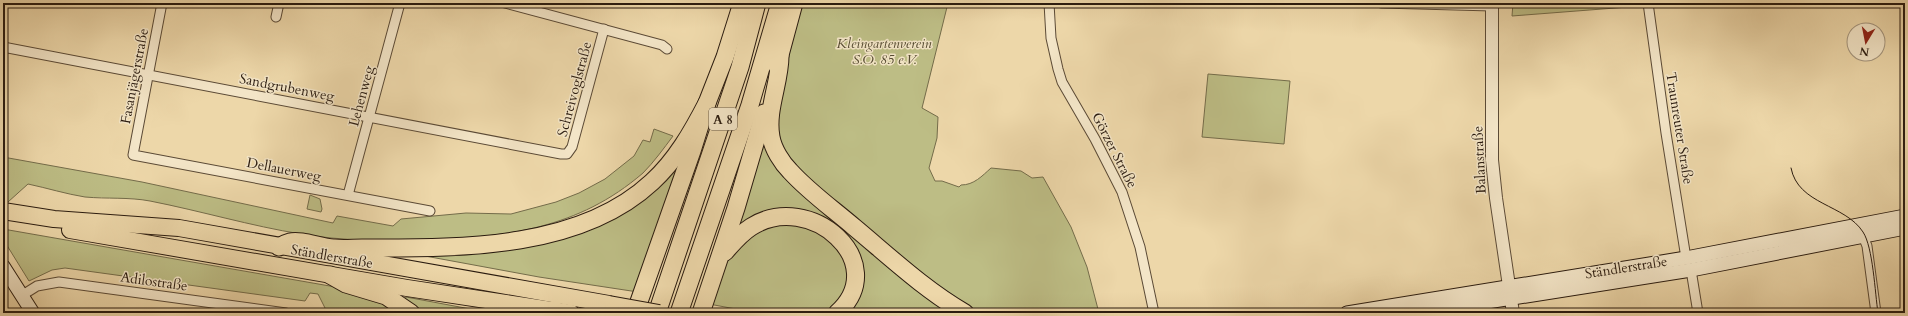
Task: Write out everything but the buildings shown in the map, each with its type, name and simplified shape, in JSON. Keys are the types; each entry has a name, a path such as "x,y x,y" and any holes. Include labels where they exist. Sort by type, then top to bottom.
{"highway":[{"path":"635,313 692,151 707,103 725,57 742,3"},
{"name":"A 8","path":"658,313 740,67 757,3"},
{"name":"A 8","path":"679,313 750,105 780,3"},
{"path":"701,313 721,257 757,139 794,3"},
{"path":"780,56 780,69 769,121 771,138 781,160 810,190 898,264 950,304 965,313"},
{"path":"279,247 291,242 334,248 450,248 518,241 555,232 591,220 624,204 652,183 672,161 688,139 707,103"},
{"name":"Ständlerstraße","path":"9,217 172,228 658,313"},
{"name":"Ständlerstraße","path":"9,217 87,232 558,312"},
{"path":"721,257 736,238 752,226 767,220 781,217 795,217 810,220 824,227 842,242 849,253 853,265 854,283 852,293 844,307 837,313"},
{"path":"330,274 346,284 386,296 412,313"}],"main road":[{"name":"Ständlerstraße","path":"1688,264 1905,216"},
{"name":"Ständlerstraße","path":"1347,313 1510,292 1864,236 1905,228"},
{"path":"3,266 33,313"},
{"name":"Ständlerstraße","path":"1418,313 1510,292"}],"street":[{"name":"Fasanjägerstraße","path":"133,155 162,3"},
{"path":"276,17 279,3"},
{"name":"Lehenweg","path":"348,195 400,3"},
{"path":"505,3 662,45 667,49"},
{"name":"Görzer Straße","path":"1049,3 1051,38 1062,82 1095,139 1122,192 1140,247 1154,313"},
{"path":"1382,3 1492,4"},
{"name":"Traunreuter Straße","path":"1648,3 1664,118 1688,264 1698,313"},
{"name":"Balanstraße","path":"1492,4 1492,153 1496,198 1513,313"},
{"name":"Schreivoglstraße","path":"567,154 572,148 604,29"},
{"name":"Sandgrubenweg","path":"3,47 567,154"},
{"name":"Dellauerweg","path":"133,155 430,211"},
{"path":"1856,226 1864,236 1867,246 1876,313"},
{"name":"Adilostraße","path":"22,296 37,286 59,282 286,313"}],"green space":[{"name":"Kleingartenverein S.O. 85 e.V.","path":"798,3 948,3 922,108 938,117 937,138 929,168 935,181 942,181 959,187 961,185 974,182 991,168 1021,171 1032,178 1043,177 1071,227 1087,267 1099,313 975,313 953,301 812,185 780,147 775,106"},
{"path":"1513,3 1640,3 1641,6 1512,16"},
{"path":"1208,74 1290,81 1284,144 1202,137"},
{"path":"654,129 673,136 643,173 618,192 593,207 567,218 513,232 485,236 425,240 363,240 316,236 263,227 150,201 85,197 28,184 8,202 3,201 3,157 142,182 333,223 337,216 393,226 401,219 466,213 511,214 556,202 579,193 605,179 634,156 643,140 650,142"},
{"path":"764,142 954,313 846,313 863,278 861,258 853,243 835,224 814,213 791,209 736,231"},
{"path":"681,159 638,292 539,277 425,256 425,253 579,231"},
{"path":"310,195 320,199 322,209 321,212 307,209"},
{"path":"781,224 812,226 843,253 849,282 832,311 828,313 757,313 709,304 725,265 736,247 751,234 762,229"},
{"path":"3,229 347,289 370,296 398,313 332,313 327,312 318,294 310,293 305,301 65,268 52,270 29,281 3,239"},
{"path":"406,297 492,313 423,313 405,299"}],"tram line":[{"path":"1791,168 1795,180 1803,190 1812,197 1845,215 1863,232 1869,248 1878,313"}]}
